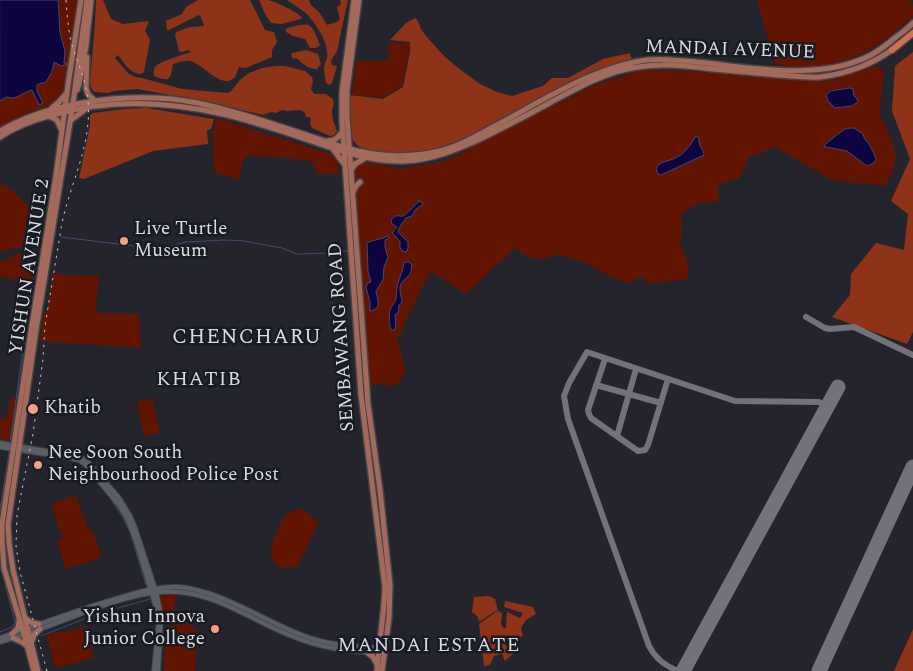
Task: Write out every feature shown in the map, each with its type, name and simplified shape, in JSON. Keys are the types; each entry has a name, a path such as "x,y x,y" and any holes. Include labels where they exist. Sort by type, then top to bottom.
{"highway":[{"path":"892,50 913,32"}],"main road":[{"name":"YISHUN AVENUE 2","path":"38,671 4,568 2,524 16,448 81,0"},
{"path":"89,0 86,88 88,94 95,101"},
{"path":"73,104 89,0"},
{"name":"SEMBAWANG ROAD","path":"354,0 342,90 342,131 351,170 368,404 380,490 390,585 389,615 380,649 382,671"},
{"name":"SEMBAWANG ROAD","path":"359,0 347,90 348,136 346,166 361,395 385,587 384,617 377,671"},
{"name":"MANDAI AVENUE","path":"347,151 382,156 408,156 436,152 462,143 577,82 610,68 637,62 680,60 748,68 802,71 834,68 871,55 886,46 913,23"},
{"path":"73,104 79,86 87,32"},
{"name":"MANDAI AVENUE","path":"347,151 365,158 382,160 406,161 435,157 461,148 493,133 577,88 612,73 638,67 680,65 819,77 862,66 892,50"},
{"path":"0,132 49,109 59,102 67,92"},
{"path":"0,137 19,124 48,116 73,104 150,98 192,102 218,108 323,140 347,151"},
{"path":"73,104 89,108 134,103 178,106 225,114 330,148 347,151"},
{"name":"YISHUN AVENUE 2","path":"32,338 73,104"},
{"path":"49,109 65,108"},
{"path":"70,120 89,108"},
{"path":"48,116 58,120 62,131"},
{"path":"323,140 335,140 342,131"},
{"path":"348,136 361,152"},
{"path":"330,148 336,152 346,166"},
{"path":"351,170 355,164 365,158"},
{"path":"353,192 360,182"},
{"path":"0,443 16,448"},
{"path":"0,447 77,456 87,461 119,498 130,516 162,620 156,671"},
{"path":"0,642 92,606 154,590 179,587 205,592 303,636 327,643 380,649"},
{"path":"154,590 178,592 206,598 238,610 291,636 322,646 368,653 380,649"},
{"path":"13,636 22,618 40,627"},
{"path":"0,638 13,636 30,645 40,627"},
{"name":"YISHUN AVENUE 2","path":"30,645 34,671"},
{"path":"368,653 378,664"}],"shaded area":[{"path":"0,0 58,0 60,32 65,51 64,63 68,64 61,66 54,62 51,73 45,83 37,85 37,91 43,103 39,105 32,90 13,98 6,97 0,101"},
{"path":"58,0 79,0 65,102 31,112 0,128 0,101 7,97 22,95 32,90 49,76 54,62 62,65 67,64 64,63 65,51 60,32"},
{"path":"96,0 103,0 111,19 123,24 149,21 145,31 150,40 144,72 137,74 128,68 118,55 115,58 128,73 135,77 182,89 228,93 249,73 262,68 285,66 305,71 312,77 311,89 314,94 326,94 333,99 332,115 337,131 334,135 330,136 312,128 311,119 306,117 305,113 301,110 282,110 263,115 213,103 137,89 108,93 94,92 90,82"},
{"path":"198,0 250,0 265,30 274,32 277,42 272,50 272,57 246,68 239,67 234,78 226,81 215,77 194,62 187,61 173,64 168,79 154,76 154,69 157,65 191,52 189,50 179,51 175,35 176,32 190,27 204,26 201,17 199,15 169,30 167,30 166,21 182,14 186,7"},
{"path":"259,0 268,0 276,3 292,10 302,18 282,24 271,23"},
{"path":"287,0 309,0 327,25 340,19 337,7 341,4 340,0 348,0 337,51 331,61 332,65 337,66 330,85 326,83 324,71 327,55 322,36 307,14"},
{"path":"757,0 909,0 913,6 913,16 873,48 856,56 829,65 795,67 775,64"},
{"path":"415,18 426,36 458,68 480,84 497,92 512,96 543,86 552,78 568,78 603,59 630,53 632,60 620,62 584,77 460,141 427,151 409,153 386,154 365,149 357,145 352,138 349,117 349,95 383,99 403,87 410,52 410,42 390,40 406,23"},
{"path":"300,25 311,27 317,37 319,46 310,48 305,39 286,32 286,29 290,27"},
{"path":"389,43 410,43 402,87 383,97 352,95 356,61 388,61"},
{"path":"306,50 318,54 321,64 317,69 309,68 298,59 292,58 292,53"},
{"path":"913,52 913,332 907,344 832,317 850,295 851,274 876,243 904,250 908,214 891,201 910,159 892,111 895,66"},
{"path":"875,66 884,71 879,114 893,143 896,156 893,170 886,186 832,180 775,147 749,157 739,179 718,184 719,201 700,202 681,214 682,234 680,243 687,260 689,279 646,284 645,277 634,279 631,284 566,256 554,255 543,259 536,259 515,248 466,294 431,271 397,339 406,371 399,383 387,387 386,382 370,386 354,174 354,168 360,162 401,169 445,161 595,85 643,70 829,81"},
{"path":"853,89 854,96 858,102 852,106 835,108 828,101 826,95 831,91"},
{"path":"146,108 214,119 211,129 207,130 208,144 153,151 84,179 79,178 90,125 90,115 124,109"},
{"path":"216,118 333,155 337,159 340,174 317,174 315,165 308,160 250,155 244,158 242,162 240,179 216,173 214,171 213,134"},
{"path":"854,128 863,134 870,146 876,159 874,163 867,166 847,151 824,146 845,129"},
{"path":"696,136 699,138 699,144 704,155 661,175 658,174 656,168 658,166 684,153"},
{"path":"0,184 11,190 29,207 22,248 7,249 0,252"},
{"path":"419,201 423,205 416,209 412,216 406,218 398,230 408,242 407,251 404,252 400,248 400,241 392,233 397,227 392,224 391,220 396,216 405,215"},
{"path":"388,236 389,238 385,240 388,257 384,267 383,280 376,291 378,306 370,311 366,287 371,282 368,272 367,243"},
{"path":"18,253 22,254 21,264 36,267 33,282 0,277 0,262"},
{"path":"406,262 412,265 409,275 400,286 402,302 399,305 398,313 395,315 396,326 394,330 391,330 390,310 396,299 397,285"},
{"path":"53,273 99,276 95,313 139,314 141,348 40,341 44,312 47,312"},
{"path":"10,398 16,399 9,440 0,439 0,418 7,419"},
{"path":"152,398 160,433 144,436 137,402"},
{"path":"76,495 88,530 92,529 102,557 66,569 57,541 63,539 51,504"},
{"path":"299,509 305,511 319,522 297,568 294,566 289,568 281,567 274,563 271,549 286,516 289,512"},
{"path":"159,594 176,594 174,617 164,619"},
{"path":"489,596 495,599 498,611 502,613 501,624 504,629 506,627 507,612 520,618 523,613 504,607 505,601 533,607 536,614 526,620 521,628 523,636 505,645 514,653 505,661 502,654 494,656 490,665 484,666 479,624 497,610 479,621 478,617 472,612 474,597"},
{"path":"180,621 187,622 195,629 198,629 195,671 164,671 166,630 174,623"},
{"path":"85,627 94,658 55,668 47,635"},
{"path":"913,629 913,671 894,671"}],"waterway":[{"path":"61,237 150,248 164,248 186,242 225,240 244,241 282,248 297,254 348,251"},
{"path":"10,442 32,286"},
{"path":"0,509 9,453"},
{"path":"112,501 129,530"},
{"path":"130,532 146,585"},
{"path":"0,556 1,565"},
{"path":"0,632 12,627 15,622 5,578"},
{"path":"118,608 150,599"},
{"path":"91,616 116,608"},
{"path":"41,636 84,619"}],"taxiway":[{"path":"806,317 825,328 854,327 913,355"},
{"path":"678,671 661,661 649,646 568,419 564,396 569,383 587,352 735,401 819,402 828,406"},
{"path":"605,359 588,410 589,414 591,418 638,451 645,450 648,445 668,379"},
{"path":"617,436 636,369"},
{"path":"596,385 661,403"}],"runway":[{"path":"683,671 838,387"},
{"path":"819,671 913,467"}],"railway":[{"path":"47,671 20,572 16,546 17,515 33,434 43,359 45,326 62,223 87,132 87,93 71,42 66,0"}],"place":[{"name":"Live Turtle Museum","path":"124,241"},
{"name":"Khatib","path":"33,409"},
{"name":"Nee Soon South Neighbourhood Police Post","path":"38,465"},
{"name":"Yishun Innova Junior College","path":"215,629"}],"district":[{"name":"CHENCHARU","path":"247,339"},
{"name":"KHATIB","path":"199,381"},
{"name":"MANDAI ESTATE","path":"429,647"}]}
